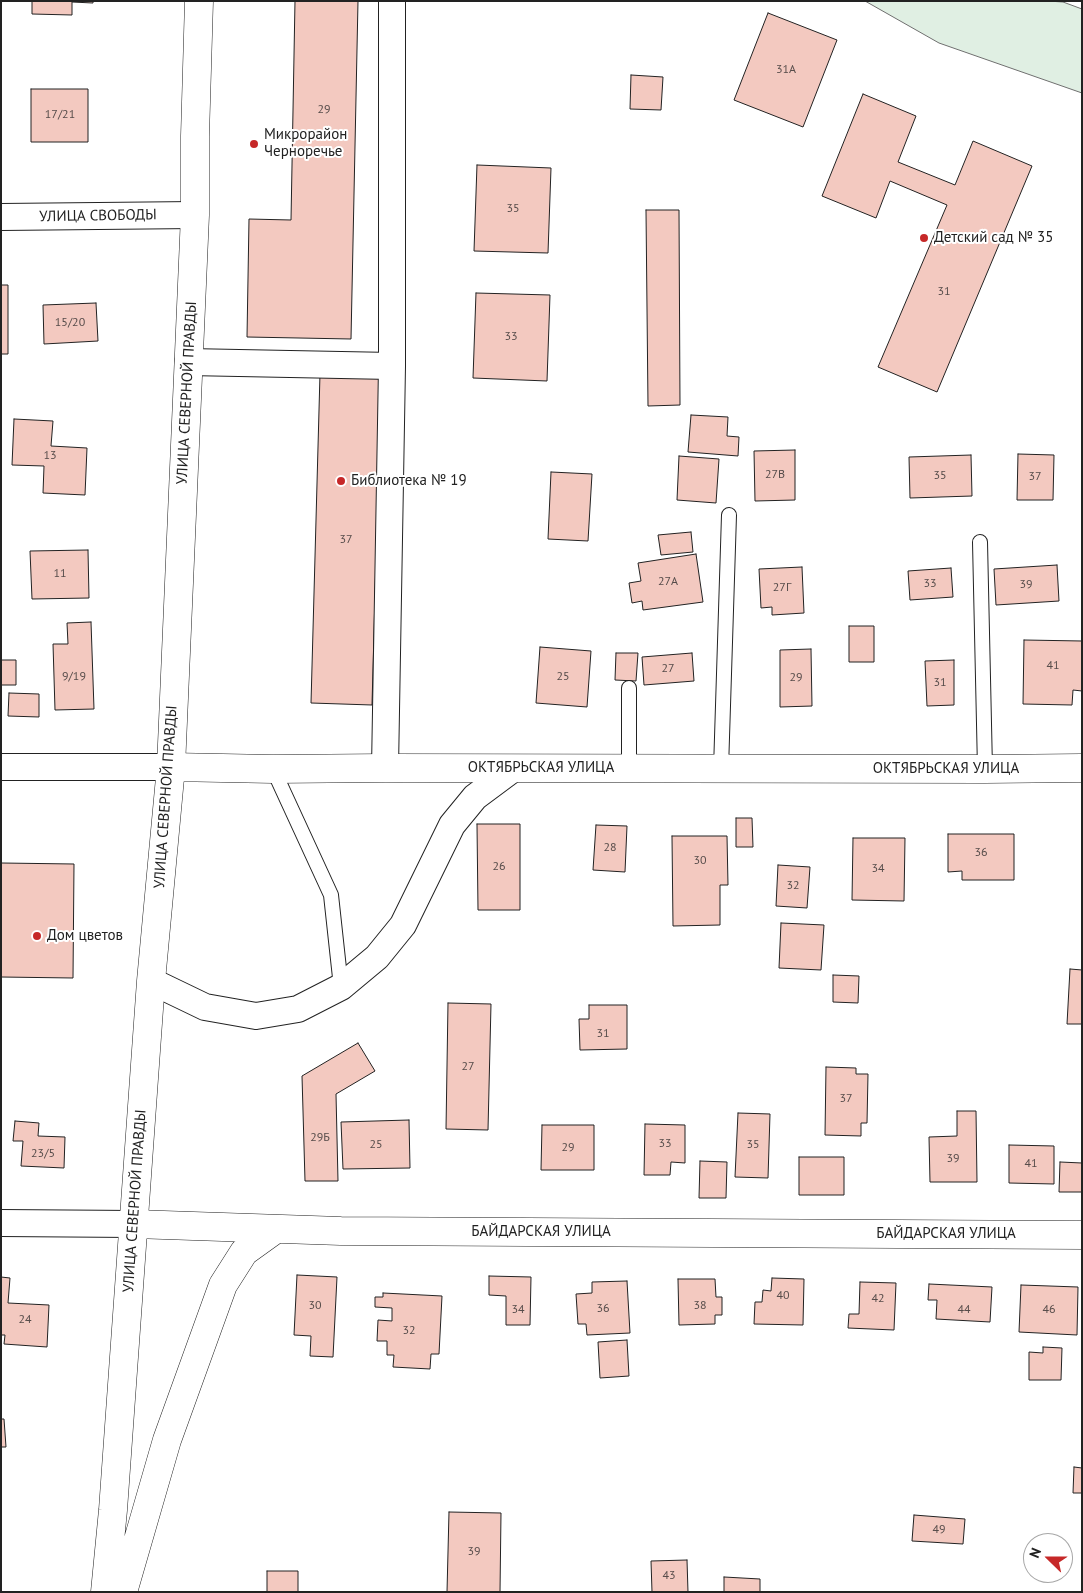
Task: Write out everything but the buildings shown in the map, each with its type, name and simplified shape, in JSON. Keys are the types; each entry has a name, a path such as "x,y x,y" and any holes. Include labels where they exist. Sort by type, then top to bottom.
{"main road":[{"name":"УЛИЦА СЕВЕРНОЙ ПРАВДЫ","path":"105,1592 113,1510 150,981 171,767 195,215 199,1"},
{"name":"ОКТЯБРЬСКАЯ УЛИЦА","path":"171,767 273,769 1082,768"},
{"name":"БАЙДАРСКАЯ УЛИЦА","path":"134,1224 350,1232 1082,1235"},
{"path":"123,1592 167,1440 223,1285 244,1252 276,1229"}],"street":[{"path":"385,768 392,366 392,1"},
{"name":"УЛИЦА СВОБОДЫ","path":"1,217 195,215"},
{"path":"188,362 392,366"},
{"name":"ОКТЯБРЬСКАЯ УЛИЦА","path":"1,767 171,767"},
{"path":"150,981 205,1007 256,1016 298,1010 341,987 377,957 403,925 452,825 475,797 514,768"},
{"name":"БАЙДАРСКАЯ УЛИЦА","path":"1,1223 134,1224"}],"lane":[{"path":"721,769 729,515"},
{"path":"980,542 985,769"},
{"path":"629,688 630,768"},
{"path":"273,769 331,895 341,987"}],"green space":[{"path":"865,1 1048,1 1063,2 1082,9 1082,93 939,43"}],"place":[{"name":"Микрорайон Черноречье","path":"254,144"},
{"name":"Детский сад № 35","path":"924,238"},
{"name":"Библиотека № 19","path":"341,481"},
{"name":"Дом цветов","path":"37,936"}]}
